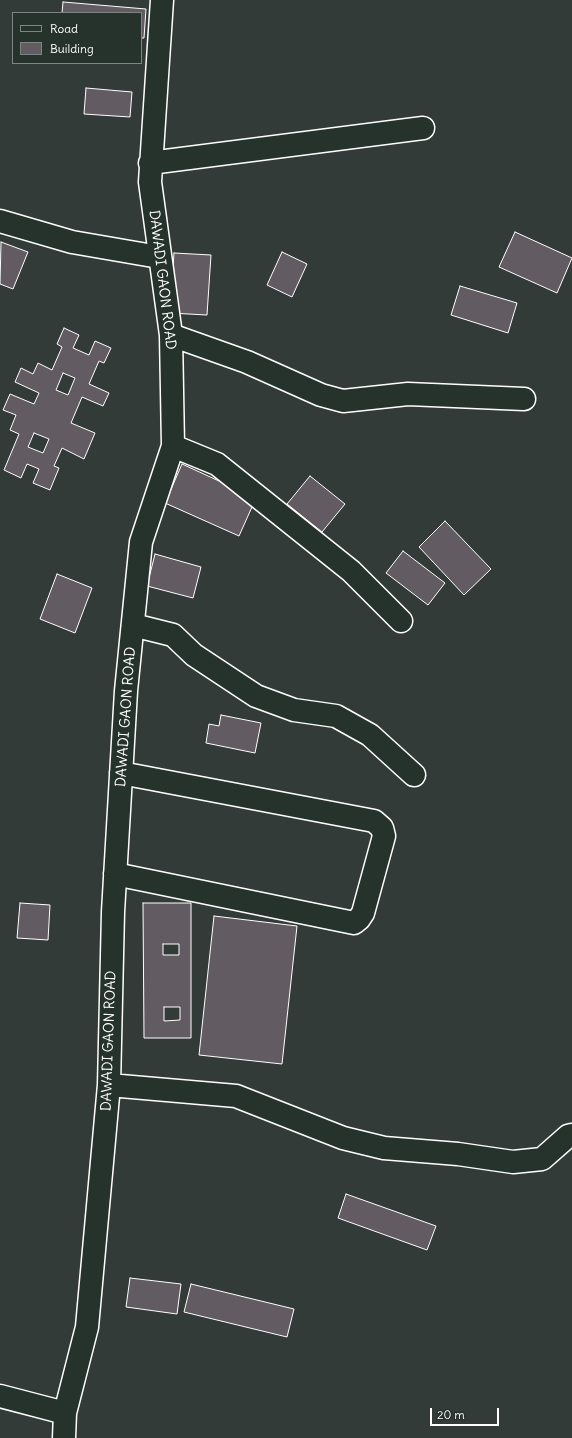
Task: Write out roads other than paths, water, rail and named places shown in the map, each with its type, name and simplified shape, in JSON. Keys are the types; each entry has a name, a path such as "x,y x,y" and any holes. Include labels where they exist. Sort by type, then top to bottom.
{"street":[{"name":"DAWADI GAON ROAD","path":"64,1438 65,1413 87,1327 109,1085 115,874 126,691 141,542 173,446 171,335 159,257 150,182 150,163 162,0"},
{"path":"150,163 423,128"},
{"path":"0,221 72,242 159,257"},
{"path":"171,335 248,362 321,395 343,401 408,394 524,400"},
{"path":"173,446 217,464 351,571 401,621"},
{"path":"133,625 173,635 194,655 256,696 294,710 336,716 370,735 414,774"},
{"path":"115,874 354,923 360,920 364,913 384,836 382,828 374,821 121,773"},
{"path":"109,1085 236,1096 343,1138 384,1148 458,1154 513,1162 542,1159 568,1136 572,1135"},
{"path":"0,1396 65,1413"}]}
